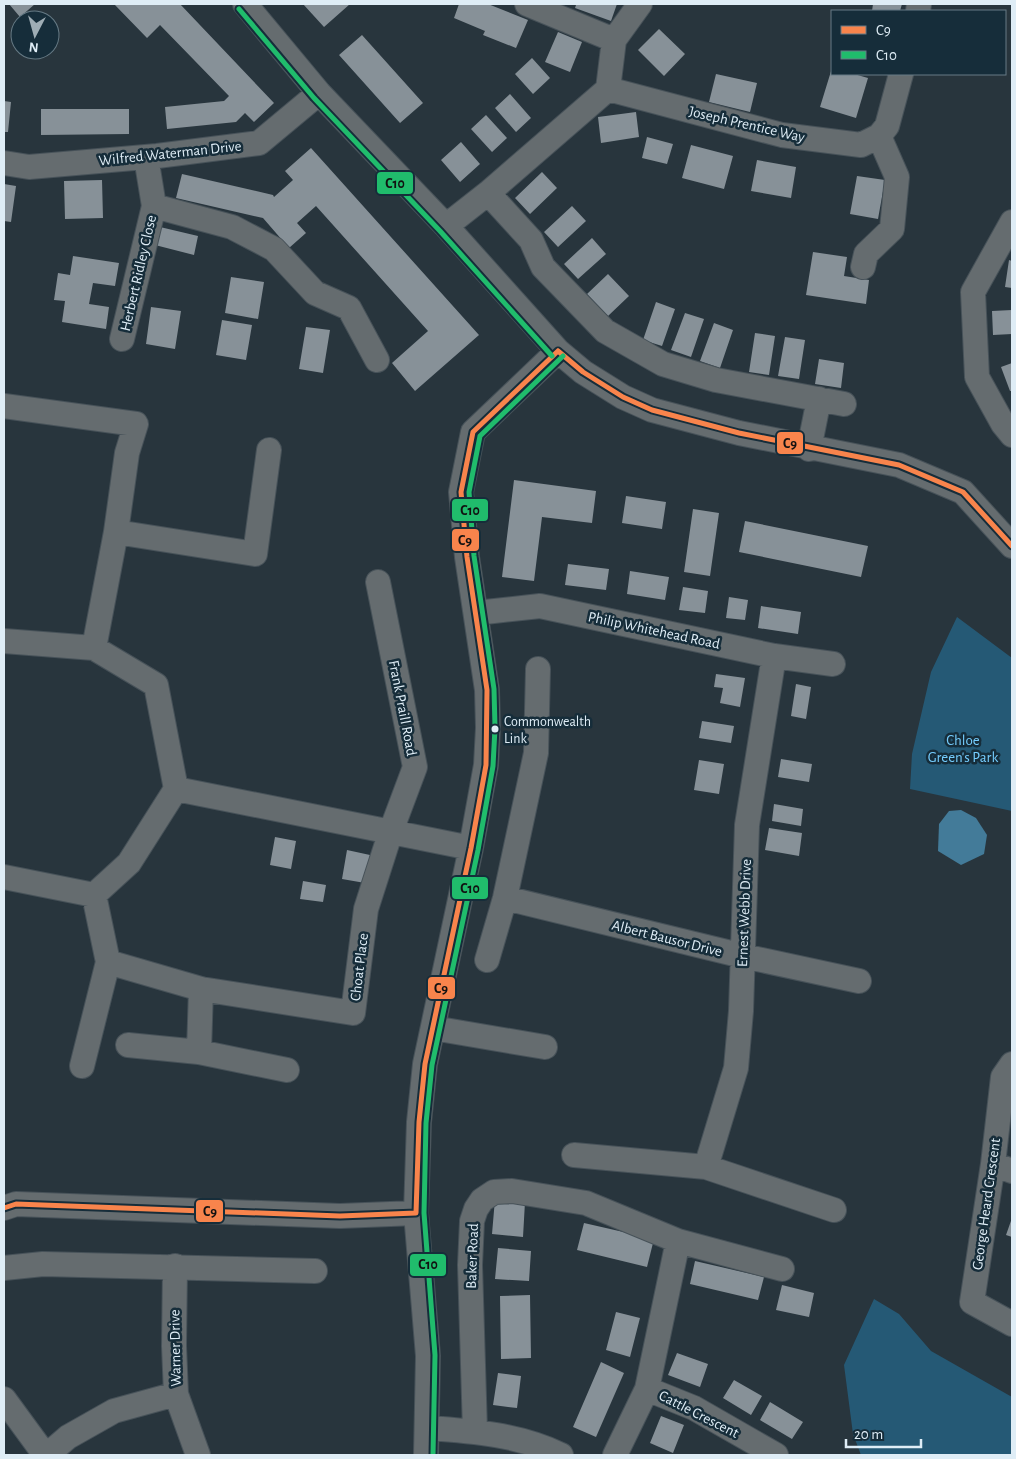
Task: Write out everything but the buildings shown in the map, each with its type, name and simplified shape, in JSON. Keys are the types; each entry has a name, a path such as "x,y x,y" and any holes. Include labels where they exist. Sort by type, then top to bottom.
{"street":[{"path":"245,4 319,93 446,226 558,351 583,372 623,397 652,410 809,449 899,465 963,492 1012,544"},
{"path":"527,4 614,40"},
{"path":"446,226 488,193 608,88 614,40 640,4"},
{"path":"863,267 866,254 892,229 897,177 879,136 886,126 901,75"},
{"name":"Joseph Prentice Way","path":"608,88 782,135 861,145 879,136"},
{"name":"Wilfred Waterman Drive","path":"4,162 29,167 146,157 259,143 319,93"},
{"name":"Herbert Ridley Close","path":"122,339 154,206 146,157"},
{"path":"488,193 531,240 542,267 605,331 663,364 716,380 844,404"},
{"name":"Herbert Ridley Close","path":"154,206 232,227 274,249 315,293 348,308 377,360"},
{"path":"1012,222 973,292 977,377 1003,424 1012,435"},
{"path":"426,1455 428,1356 416,1213 419,1122 426,1064 471,848 486,764 488,728 487,690 467,557 461,492 473,432 558,351"},
{"path":"809,449 819,399"},
{"path":"4,406 136,424 127,453 116,532 94,648"},
{"path":"116,532 255,554 269,450"},
{"name":"Frank Praill Road","path":"378,582 415,767 391,831"},
{"name":"Philip Whitehead Road","path":"476,613 540,606 774,656 832,664"},
{"path":"4,641 94,648 156,685 176,789 129,863 94,895"},
{"name":"Ernest Webb Drive","path":"706,1167 736,1068 743,956 746,825 774,656"},
{"path":"487,960 505,898 536,753 538,669"},
{"path":"176,789 471,848"},
{"name":"Choat Place","path":"108,962 202,989 353,1013 366,909 391,831"},
{"path":"4,877 94,895"},
{"path":"82,1066 108,962 94,895"},
{"name":"Albert Bausor Drive","path":"505,898 743,956 859,980"},
{"path":"199,1052 202,989"},
{"path":"433,1028 545,1047"},
{"path":"128,1045 199,1052 287,1070"},
{"name":"George Heard Crescent","path":"1012,1064 1003,1077 1003,1167 972,1302 1012,1324"},
{"path":"574,1155 706,1167 834,1210"},
{"name":"Baker Road","path":"475,1431 470,1256 472,1221 476,1209 482,1200 494,1192 512,1191 586,1203 678,1241 782,1269"},
{"path":"4,1208 16,1204 340,1216 416,1213"},
{"path":"615,1455 647,1389 678,1241"},
{"path":"4,1268 43,1264 315,1271"},
{"name":"Warner Drive","path":"175,1266 174,1346 176,1394 198,1455"},
{"name":"Cattle Crescent","path":"647,1389 694,1408 776,1455"},
{"path":"4,1399 46,1455 68,1437 114,1411 176,1394"},
{"path":"428,1428 475,1431 538,1444 561,1455"}],"green space":[{"name":"Chloe Green's Park","path":"957,617 1012,658 1012,811 910,789 912,754 931,672"},
{"path":"874,1299 899,1314 931,1351 1012,1397 1012,1455 861,1455 853,1434 844,1365"}],"shaded area":[{"path":"961,810 976,818 987,835 984,854 961,865 938,851 939,824 949,811"}],"transit line":[{"name":"C10","path":"239,9 314,98 440,231 552,356"},
{"name":"C9","path":"558,351 583,372 623,397 652,410 739,433 899,465 963,492 1012,546"},
{"name":"C9","path":"416,1213 419,1122 425,1064 471,848 486,765 487,690 467,557 461,492 473,432 558,351"},
{"name":"C10","path":"433,1455 435,1355 424,1213 426,1123 432,1065 478,850 493,766 495,728 494,689 474,556 469,492 480,436 563,356"},
{"name":"C9","path":"4,1208 16,1204 340,1216 416,1213"}],"place":[{"name":"Commonwealth Link","path":"495,729"}]}
